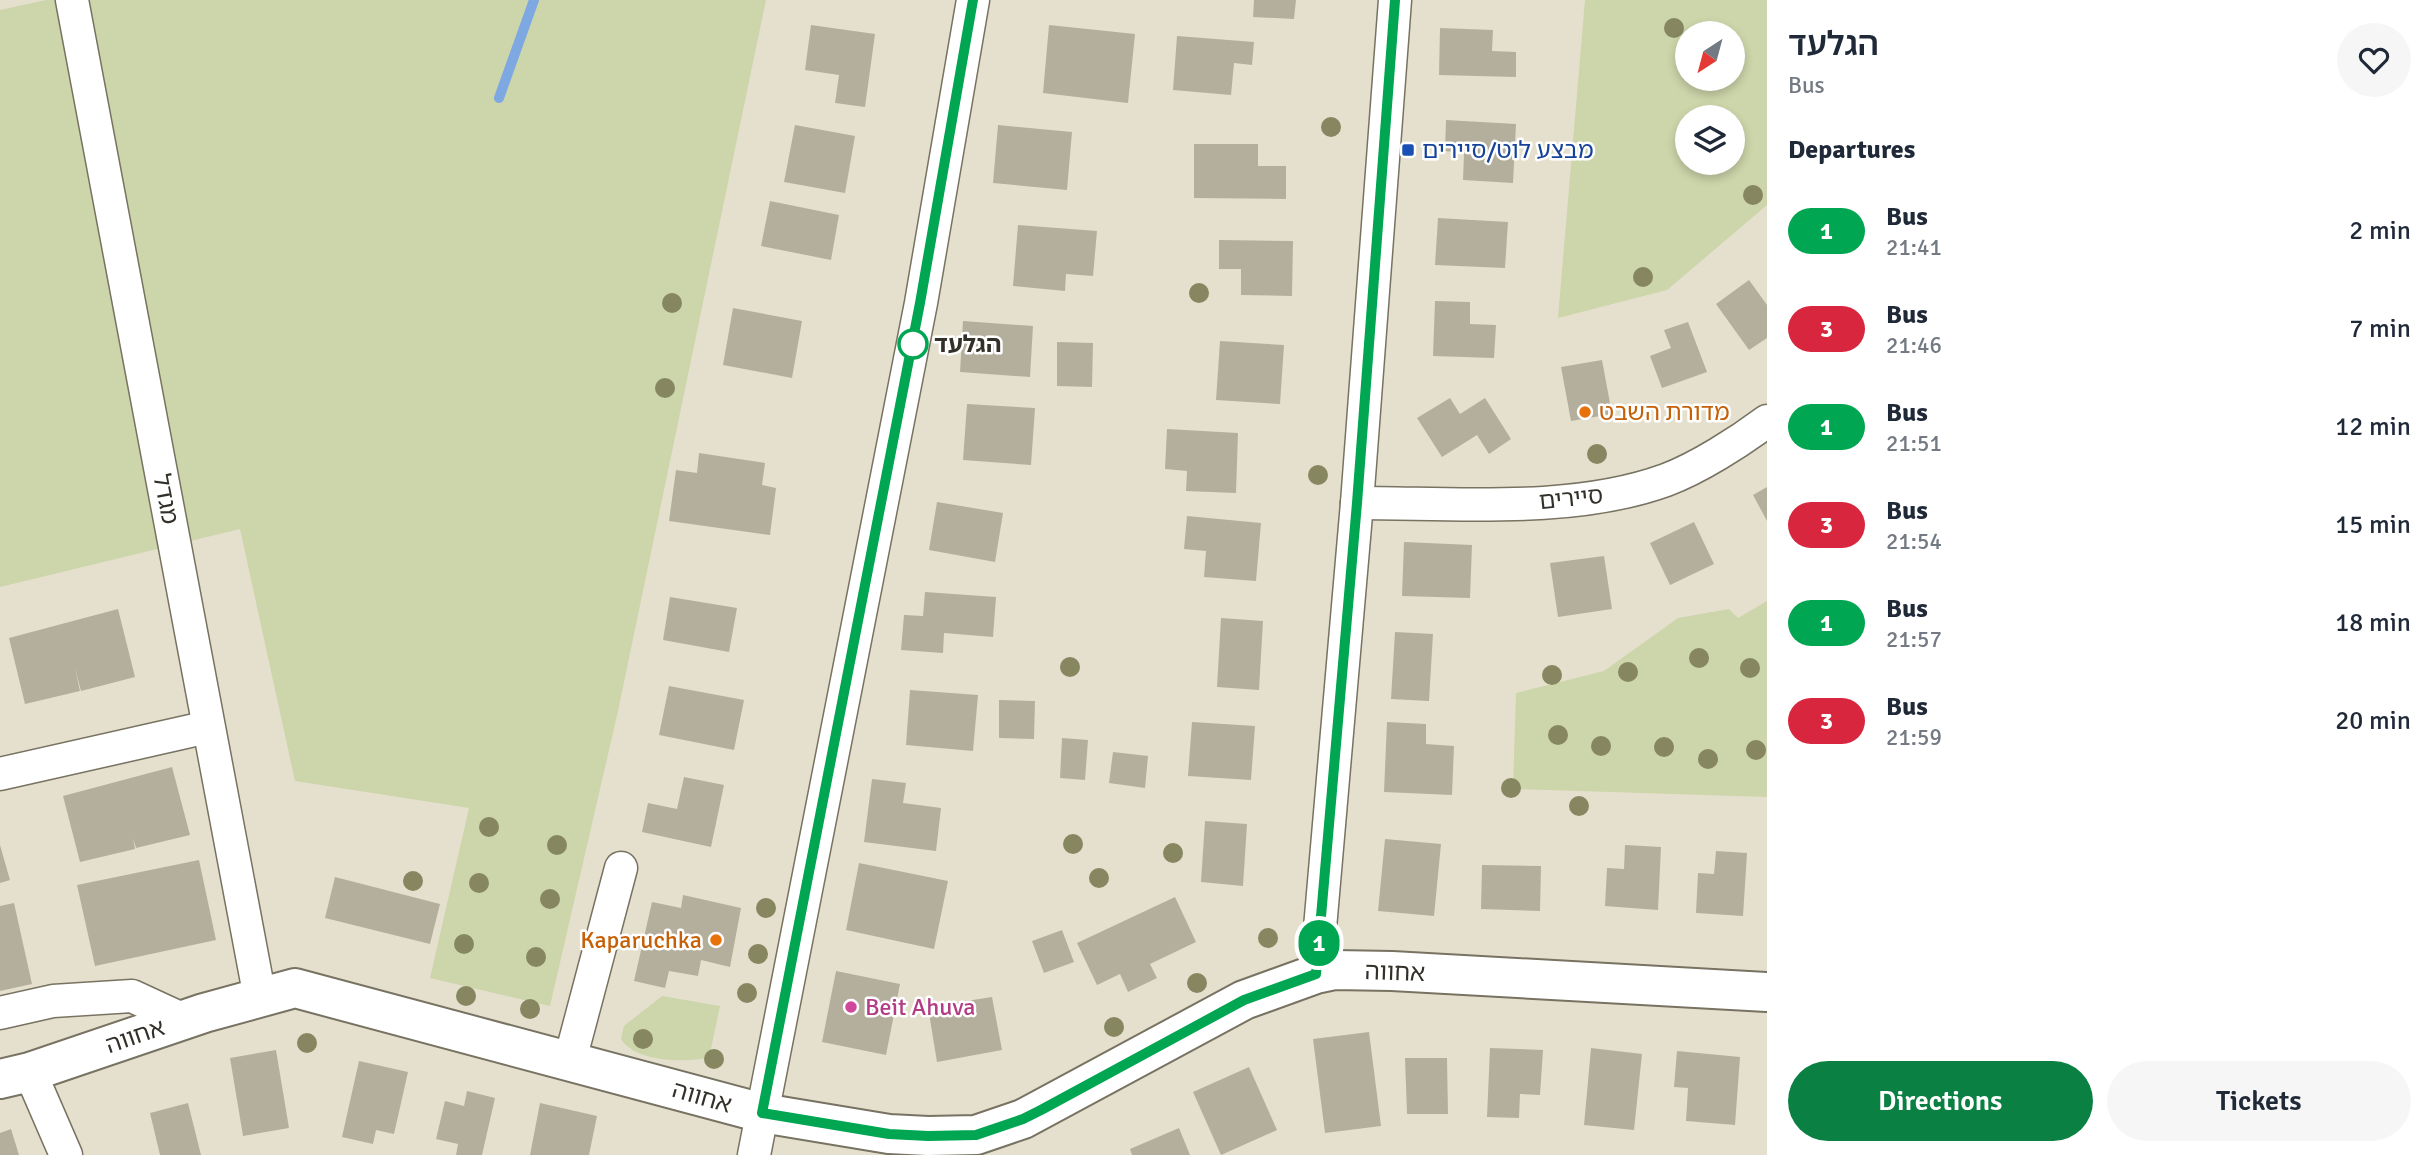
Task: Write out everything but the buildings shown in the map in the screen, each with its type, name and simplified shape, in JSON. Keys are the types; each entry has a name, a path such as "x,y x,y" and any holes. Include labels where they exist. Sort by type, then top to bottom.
{"street":[{"name":"מגדל","path":"72,0 260,998"},
{"path":"754,1155 920,303 973,0"},
{"path":"1316,974 1357,503 1395,0"},
{"name":"סיירים","path":"1357,503 1515,503 1595,498 1666,480 1740,442 1767,421"},
{"path":"0,774 208,727"},
{"path":"570,1060 621,868"},
{"name":"אחווה","path":"15,1075 184,1020 295,988 762,1113 889,1134 976,1135 1023,1119 1244,1000 1316,974 1335,970 1767,992"},
{"path":"0,1013 53,1001 132,996 184,1020"},
{"path":"15,1075 66,1155"}],"green space":[{"path":"46,0 766,0 618,711 550,1006 430,978 469,808 295,781 240,529 0,587 0,10"},
{"path":"1585,0 1767,0 1767,205 1667,290 1558,318"},
{"path":"1767,601 1767,797 1513,789 1516,693 1604,671 1678,618 1729,609 1738,618"},
{"path":"662,996 720,1006 709,1058 675,1060 649,1057 628,1047 621,1039 624,1026"}],"waterway":[{"path":"499,98 534,0"}],"bus line":[{"name":"1","path":"973,0 920,303 762,1113 889,1134 976,1135 1023,1119 1244,1000 1316,974 1357,503 1395,0"}],"place":[{"name":"מבצע לוט/סיירים","path":"1408,150"},
{"name":"הגלעד","path":"913,344"},
{"name":"מדורת השבט","path":"1585,412"},
{"name":"Kaparuchka","path":"716,940"},
{"name":"Beit Ahuva","path":"851,1007"}]}
